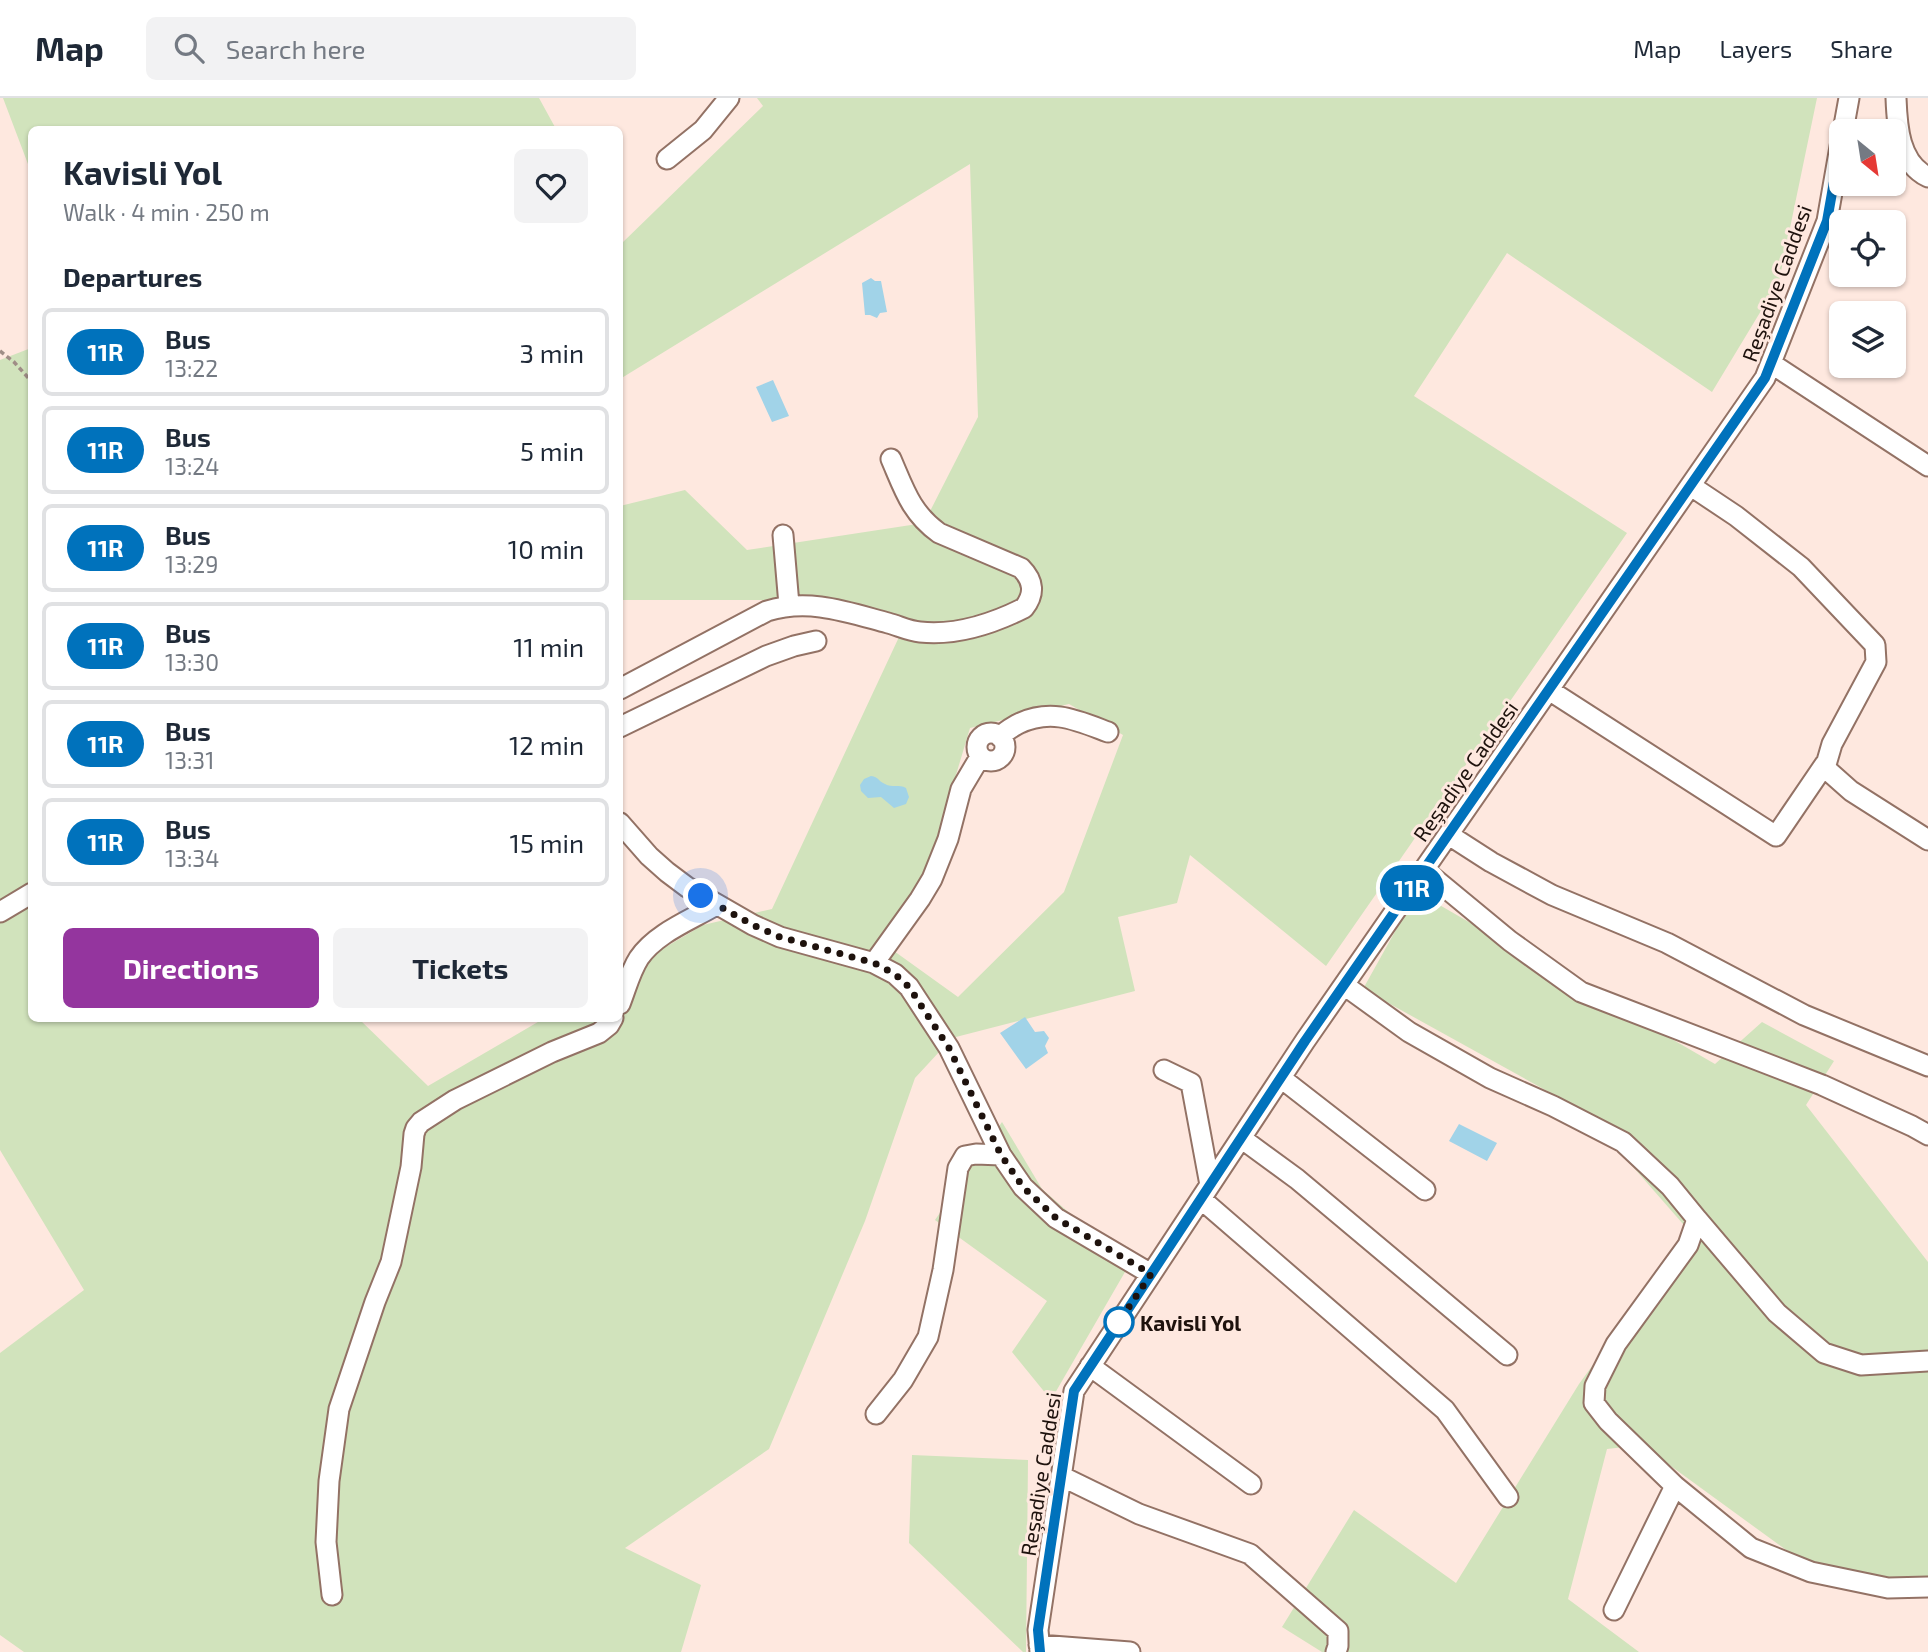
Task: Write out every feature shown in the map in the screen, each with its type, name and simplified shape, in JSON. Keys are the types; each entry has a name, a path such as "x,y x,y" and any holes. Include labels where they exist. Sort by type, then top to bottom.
{"street":[{"path":"667,159 703,130 729,98"},
{"path":"1845,119 1849,98"},
{"path":"1896,98 1897,127 1905,156 1928,177"},
{"name":"Reşadiye Caddesi","path":"1039,1648 1038,1630 1074,1391 1344,985 1765,378 1827,221 1831,196"},
{"path":"1772,364 1928,466"},
{"path":"623,687 766,611 789,606 813,606 848,612 919,632 960,632 1024,607 1032,593 1027,574 1021,568 939,533 928,525 910,502 891,459"},
{"path":"1549,690 1776,836 1825,764 1832,744 1876,662 1875,645 1801,567 1736,516 1691,486"},
{"path":"783,535 789,606"},
{"path":"623,726 766,656 816,641"},
{"path":"874,963 932,879 948,839 961,789 980,757 977,747 981,737 990,733 1000,737 1015,726 1042,716 1072,719 1108,732"},
{"path":"1825,764 1825,768 1851,791 1928,840"},
{"path":"623,827 667,872 716,905 753,925 780,937 874,963 895,974 909,987 949,1048 1001,1155 1023,1187 1056,1218 1151,1274"},
{"path":"1449,835 1490,862 1552,895 1667,943 1804,1014 1928,1066"},
{"path":"1424,870 1510,941 1581,992 1822,1085 1928,1135"},
{"path":"0,912 28,895"},
{"path":"623,996 635,966 649,946 716,905"},
{"path":"1344,985 1409,1032 1490,1078 1623,1142 1671,1186 1777,1313 1824,1353 1861,1364 1928,1362"},
{"path":"332,1595 326,1542 328,1493 339,1409 391,1262 411,1167 416,1128 455,1100 519,1067 599,1033 611,1022"},
{"path":"1164,1070 1191,1083 1205,1192 1445,1410 1507,1497"},
{"path":"1281,1078 1425,1190"},
{"path":"1241,1139 1297,1179 1507,1355"},
{"path":"876,1414 903,1380 928,1338 943,1270 958,1168 965,1156 1001,1155"},
{"path":"1697,1219 1688,1245 1616,1344 1595,1386 1594,1403 1597,1409 1675,1486 1751,1548 1811,1572 1888,1588 1928,1587"},
{"path":"1090,1366 1251,1484"},
{"path":"1061,1476 1139,1514 1250,1554 1338,1631 1336,1652"},
{"path":"1614,1610 1675,1486"},
{"path":"1039,1648 1130,1652"}],"path":[{"path":"0,351 28,378"}],"green space":[{"path":"3,98 539,98 554,126 28,126 28,164"},
{"path":"757,98 1817,98 1779,281 1712,392 1507,253 1414,396 1627,533 1326,966 1190,855 1177,903 1118,917 1135,991 952,1038 915,1078 865,1221 769,1449 625,1548 701,1585 681,1652 24,1652 0,1635 0,1353 84,1290 0,1150 0,360 28,349 28,1022 362,1022 428,1086 538,1022 623,1022 623,972 703,925 772,909 906,622 784,600 623,600 623,505 685,490 747,550 924,523 978,417 970,164 623,377 623,242 763,106","holes":["1069,704 1123,735 1064,892 958,997 887,946 927,872 970,728"]},
{"path":"1417,892 1715,1064 1762,1022 1834,1061 1806,1105 1928,1262 1928,1582 1819,1574 1642,1445 1607,1449 1568,1599 1639,1652 1322,1652 1282,1627 1354,1510 1456,1583 1579,1384 1690,1232 1585,1112 1363,989"},
{"path":"1002,1122 1042,1189 1129,1265 1051,1400 1012,1352 1047,1301 935,1220"},
{"path":"912,1455 1028,1460 1026,1652 909,1543"}],"water":[{"path":"871,278 881,281 887,312 880,313 877,318 865,315 862,283"},
{"path":"773,380 789,416 772,422 756,387"},
{"path":"871,776 888,785 906,788 909,797 906,804 894,808 881,797 868,798 861,791 860,785 864,779"},
{"path":"1025,1017 1035,1032 1044,1031 1049,1038 1045,1046 1048,1053 1026,1069 1000,1033"},
{"path":"1459,1124 1497,1143 1487,1161 1449,1141"}],"bus line":[{"name":"11R","path":"1040,1652 1038,1630 1074,1391 1305,1041 1765,378 1827,221 1831,196"}],"place":[{"name":"Kavisli Yol","path":"1119,1322"}],"route":[{"path":"701,896 780,937 842,952 881,966 909,987 949,1048 1001,1155 1023,1187 1056,1218 1151,1274 1119,1322"}]}
